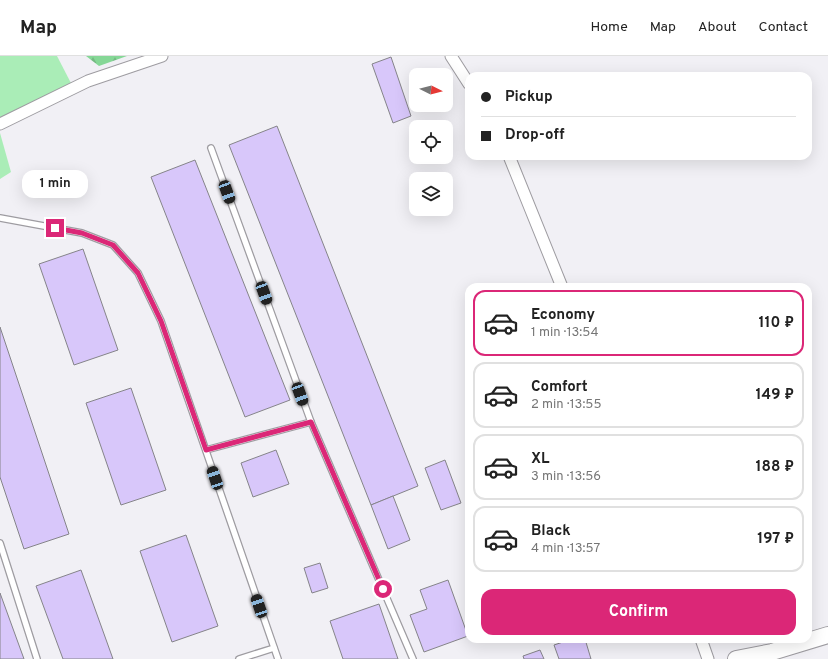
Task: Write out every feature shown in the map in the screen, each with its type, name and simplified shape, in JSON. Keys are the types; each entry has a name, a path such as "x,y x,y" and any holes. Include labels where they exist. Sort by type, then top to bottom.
{"street":[{"path":"0,124 88,81 162,56"},
{"path":"451,56 465,78"},
{"path":"510,160 560,283"},
{"path":"812,641 828,635"},
{"path":"702,643 708,659"},
{"path":"736,659 773,656 807,643"}],"lane":[{"path":"211,148 311,422 412,659"},
{"path":"0,218 82,233 113,245 138,273 161,321 278,659"},
{"path":"206,450 311,422"},
{"path":"0,543 37,659"},
{"path":"239,659 274,648"}],"green space":[{"path":"0,56 57,56 73,87 0,122"},
{"path":"86,56 127,56 99,66"},
{"path":"0,133 11,172 0,179"}],"building":[{"path":"391,57 411,116 393,123 372,64"},
{"path":"277,126 418,486 371,505 229,145"},
{"path":"195,160 290,400 245,417 151,177"},
{"path":"83,249 118,350 74,365 39,264"},
{"path":"0,327 69,534 24,549 0,477"},
{"path":"131,388 166,490 121,505 86,403"},
{"path":"276,450 289,484 253,497 241,463"},
{"path":"445,460 461,503 441,510 425,468"},
{"path":"393,496 410,540 388,549 371,505"},
{"path":"186,535 218,626 172,642 140,551"},
{"path":"320,563 328,588 312,593 304,568"},
{"path":"81,570 113,659 63,659 36,586"},
{"path":"448,580 465,628 465,637 424,652 410,615 427,609 420,590"},
{"path":"0,593 24,659 0,659"},
{"path":"379,604 398,659 343,659 330,621"},
{"path":"560,643 586,643 591,659 559,659 554,645"},
{"path":"540,650 544,659 524,659 523,656"}],"route":[{"path":"55,228 82,233 113,245 138,273 161,321 206,450 311,422 383,589"}]}
